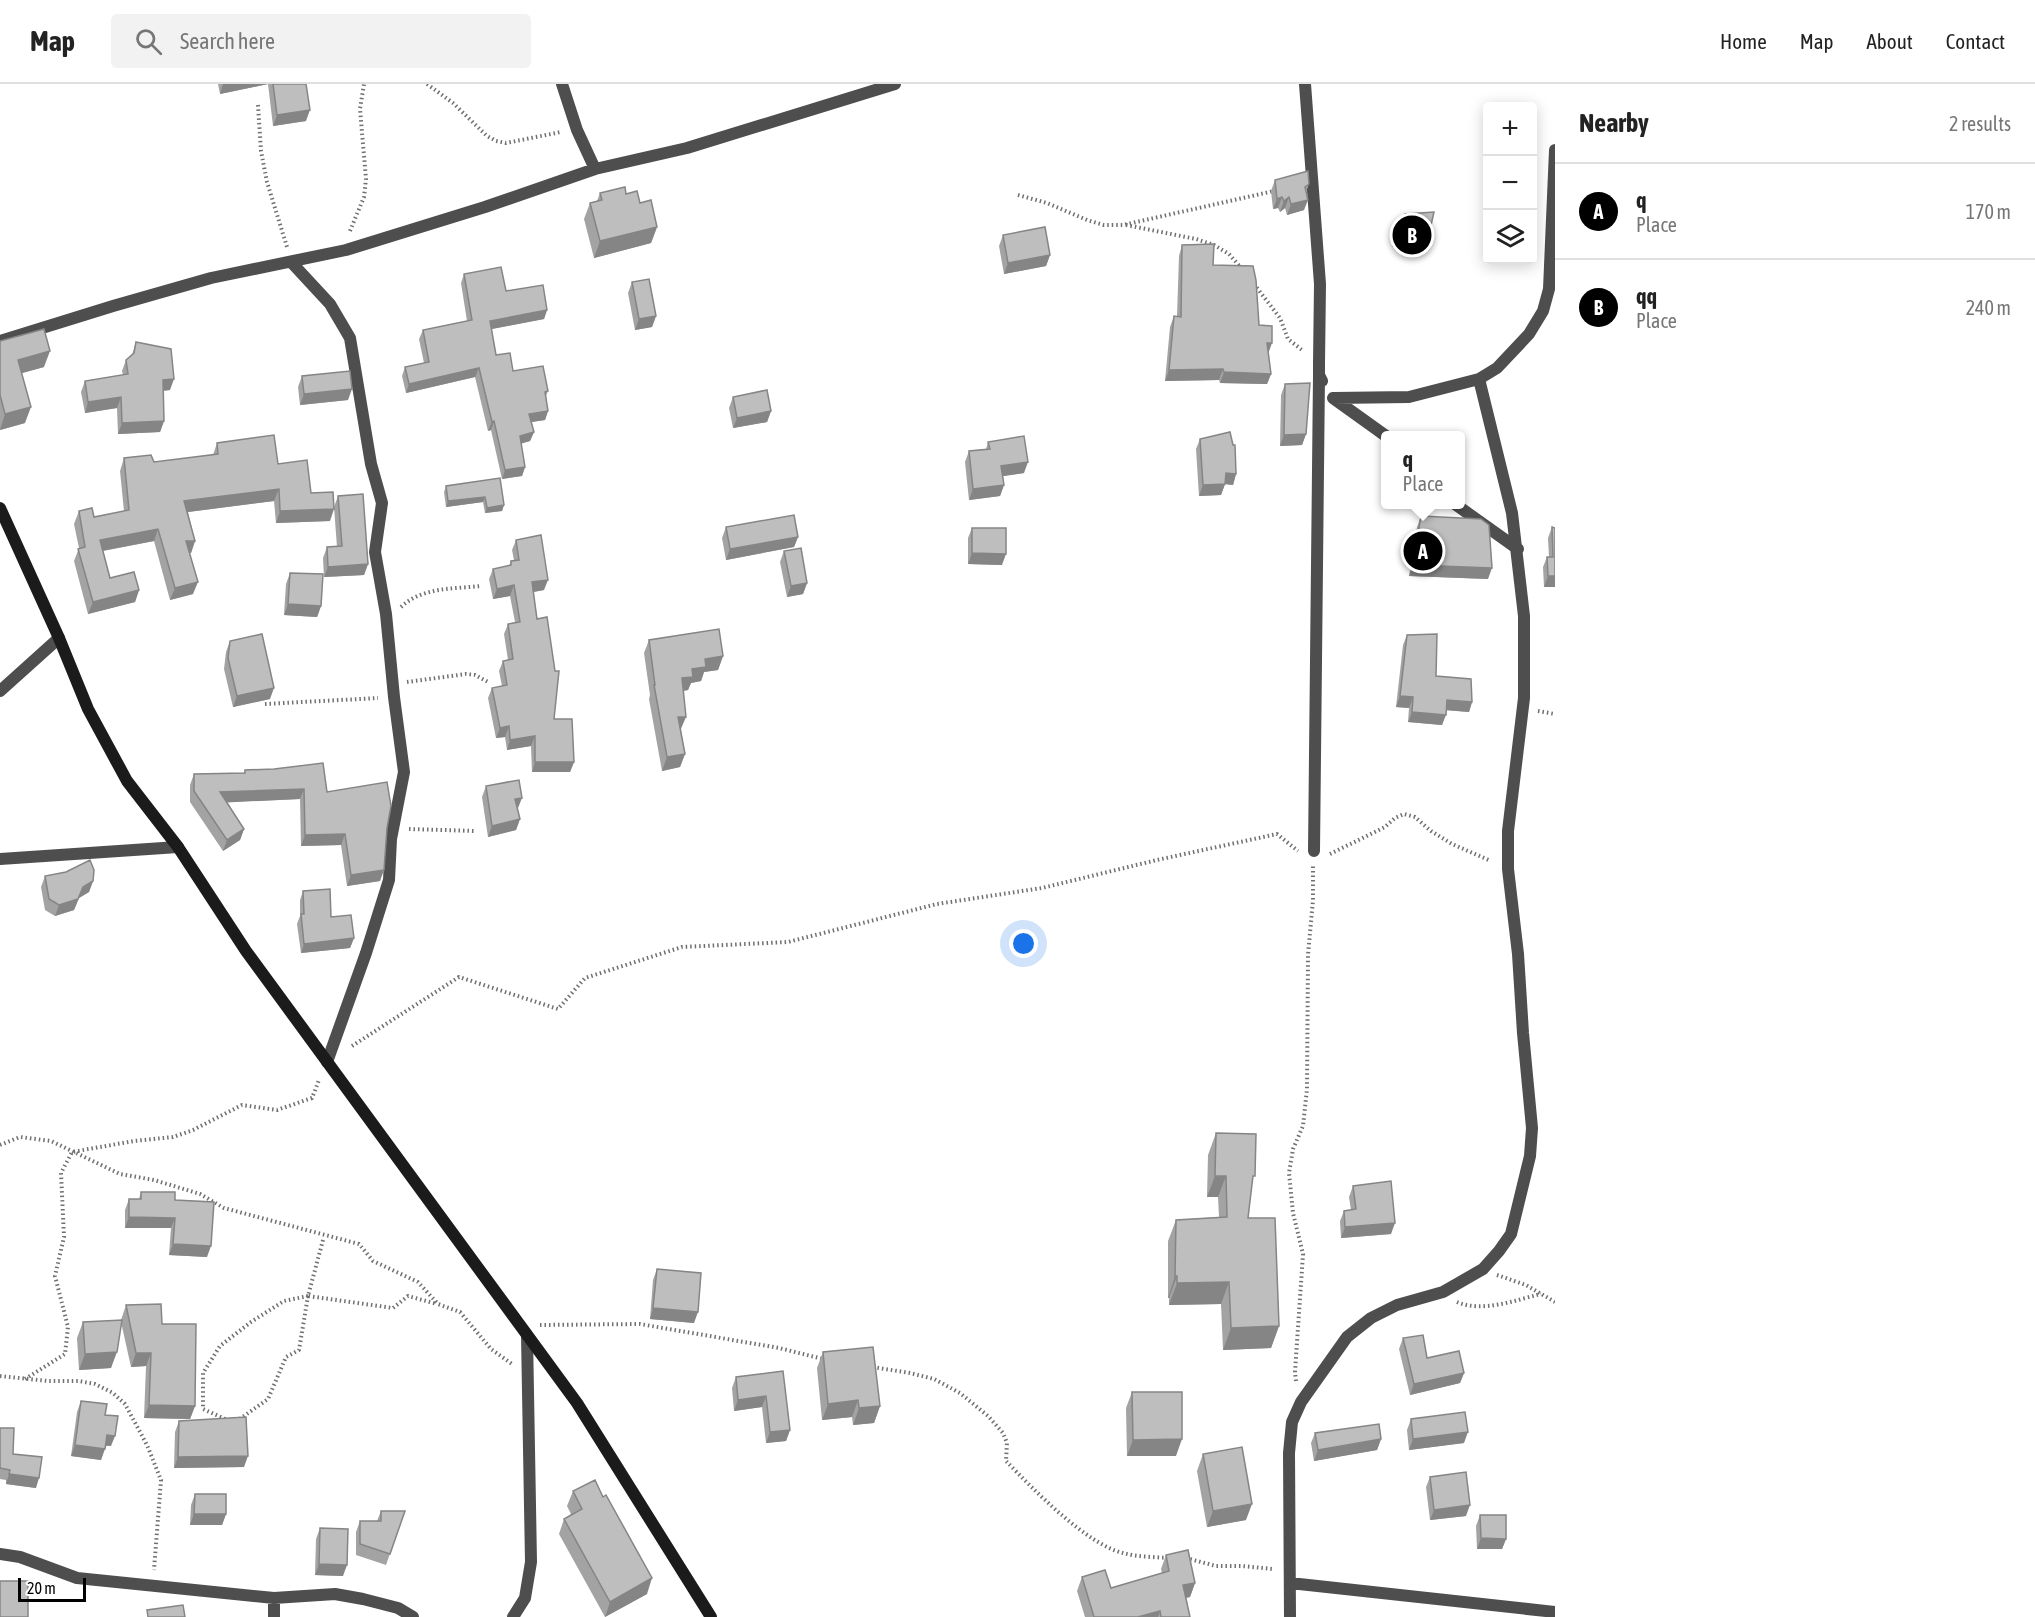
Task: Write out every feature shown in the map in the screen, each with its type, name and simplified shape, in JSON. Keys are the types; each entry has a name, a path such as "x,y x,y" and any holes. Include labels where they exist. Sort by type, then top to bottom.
{"street":[{"path":"562,84 577,129 595,169"},
{"path":"0,341 211,278 346,250 485,207 595,169 687,148 895,84"},
{"path":"1305,84 1320,284 1314,855"},
{"path":"1334,398 1409,397 1479,379 1497,368 1521,343 1543,311 1550,289 1555,150"},
{"path":"292,262 330,304 350,339 371,464 382,503 375,552 386,614 404,772 391,839 389,880 384,900 327,1062"},
{"path":"1319,369 1334,398 1381,432"},
{"path":"1290,1617 1289,1453 1292,1422 1301,1402 1347,1337 1363,1324 1396,1305 1443,1292 1483,1269 1511,1234 1530,1156 1532,1128 1518,954 1508,869 1508,831 1524,698 1524,616 1512,513 1479,379"},
{"path":"0,508 59,638 88,709 127,781 178,847 246,951 577,1403 711,1617"},
{"path":"1462,509 1518,549"},
{"path":"0,691 59,638"},
{"path":"0,859 178,847"},
{"path":"513,1617 525,1599 531,1562 527,1375 523,1331"},
{"path":"0,1554 20,1557 77,1578 274,1598 335,1594 398,1608 413,1617"},
{"path":"1289,1576 1555,1612"},
{"path":"274,1598 274,1617"}],"path":[{"path":"346,250 352,225 364,197 366,179 360,109 364,84"},
{"path":"427,84 453,103 487,136 496,141 506,143 577,129"},
{"path":"258,105 261,151 267,182 292,262"},
{"path":"1123,225 1280,190"},
{"path":"1018,195 1047,203 1104,225 1123,225 1196,239 1214,245 1229,254 1272,306 1280,318 1288,339 1319,369"},
{"path":"386,614 426,592 481,586"},
{"path":"393,675 408,682 475,675 488,682"},
{"path":"265,704 394,697"},
{"path":"72,1152 172,1137 193,1130 242,1105 277,1110 312,1098 327,1062 459,977 558,1009 585,978 682,947 788,942 937,904 1042,888 1277,834 1314,855 1332,854 1404,814 1415,817 1431,831 1452,844 1508,869"},
{"path":"394,825 406,829 476,831"},
{"path":"1301,1402 1295,1372 1303,1254 1293,1213 1289,1173 1293,1149 1303,1126 1307,1089 1307,966 1313,900 1314,855"},
{"path":"0,1145 20,1137 51,1141 120,1174 153,1180 200,1194 224,1208 358,1244 374,1261 418,1282 438,1304"},
{"path":"25,1379 65,1354 68,1328 55,1276 64,1238 61,1173 72,1152"},
{"path":"323,1240 308,1296 299,1350 286,1357 268,1399 234,1423 203,1409 203,1373 220,1346 251,1322 284,1301 308,1296 393,1308 408,1296 438,1304 460,1312 491,1349 527,1375"},
{"path":"1483,1269 1526,1285 1555,1302"},
{"path":"1443,1292 1468,1306 1505,1302 1541,1294"},
{"path":"523,1331 640,1324 779,1347 830,1361"},
{"path":"867,1363 875,1368 934,1379 960,1392 1004,1433 1007,1443 1006,1461 1048,1503 1102,1546 1123,1554 1185,1558 1216,1566 1242,1566 1289,1576"},
{"path":"0,1376 95,1384 113,1393 125,1404 151,1454 161,1480 152,1586"}],"building":[{"path":"273,84 306,84 310,110 277,115"},
{"path":"1308,171 1309,184 1305,187 1308,200 1291,204 1289,197 1284,201 1282,197 1277,199 1275,180"},
{"path":"625,187 626,194 637,191 640,203 651,200 657,227 600,241 590,203 602,200 600,193"},
{"path":"1434,212 1429,234 1396,237 1405,214"},
{"path":"1045,227 1050,255 1008,263 1003,235"},
{"path":"1214,244 1213,265 1253,266 1259,325 1272,326 1272,343 1267,343 1271,374 1224,372 1223,369 1169,370 1174,316 1181,317 1182,245"},
{"path":"501,267 506,291 543,285 547,310 490,321 496,355 510,353 513,371 543,366 548,391 545,392 548,411 529,414 534,432 520,436 525,467 505,470 479,368 409,384 405,367 429,362 423,330 472,320 464,274"},
{"path":"649,279 656,316 639,319 632,282"},
{"path":"44,329 50,351 18,360 31,407 5,414 0,395 0,341"},
{"path":"136,342 171,349 174,379 163,380 164,421 122,423 121,397 88,402 85,381 128,374 126,360 134,353"},
{"path":"350,371 352,389 304,394 302,376"},
{"path":"1310,383 1306,434 1284,435 1285,384"},
{"path":"767,390 771,411 737,418 733,397"},
{"path":"1230,432 1233,445 1235,445 1236,474 1226,473 1225,484 1203,485 1200,439"},
{"path":"274,435 278,464 307,460 311,493 333,492 334,509 280,511 279,489 184,501 195,541 186,541 198,582 175,588 158,529 100,540 110,578 134,572 139,590 93,602 78,549 85,547 79,511 92,508 94,517 129,510 124,458 151,455 154,462 218,454 217,443"},
{"path":"1024,436 1028,462 1001,466 1004,485 973,489 969,451 990,449 988,442"},
{"path":"500,478 504,505 487,508 485,497 448,501 446,486"},
{"path":"363,494 368,564 328,567 327,547 342,546 338,496"},
{"path":"794,515 798,537 730,549 726,527"},
{"path":"1421,516 1481,519 1489,525 1492,568 1413,565"},
{"path":"1552,527 1555,528 1555,576 1548,576 1547,557 1553,557"},
{"path":"972,528 1006,528 1006,554 972,553"},
{"path":"541,535 548,580 532,582 537,619 547,617 555,671 559,671 554,719 572,719 574,762 535,762 535,736 510,740 509,726 500,728 492,688 507,685 503,661 513,659 508,624 520,622 514,585 497,589 493,569 511,565 511,561 519,560 516,540"},
{"path":"801,548 807,583 791,586 784,551"},
{"path":"290,573 323,574 321,606 288,604"},
{"path":"719,629 723,656 705,659 706,667 692,669 693,677 682,678 686,717 678,717 685,754 667,757 654,685 649,640"},
{"path":"262,634 274,688 237,696 228,658 230,641"},
{"path":"1437,634 1436,676 1471,679 1472,702 1447,700 1446,715 1412,712 1413,697 1400,696 1407,635"},
{"path":"323,763 327,792 387,782 391,806 384,870 351,875 345,834 305,835 304,789 220,792 244,829 227,840 194,791 194,774 245,773 245,770"},
{"path":"519,780 522,798 515,799 520,819 492,826 486,786"},
{"path":"90,860 94,870 93,881 83,887 78,899 59,905 49,899 45,876 66,872"},
{"path":"330,889 331,917 351,915 354,938 304,944 301,914 304,914 303,891"},
{"path":"1216,1133 1256,1134 1255,1176 1253,1176 1248,1218 1275,1218 1279,1326 1231,1328 1229,1282 1177,1283 1177,1276 1175,1276 1176,1220 1227,1217 1226,1176 1215,1176"},
{"path":"1391,1181 1395,1223 1345,1227 1344,1211 1356,1209 1353,1186"},
{"path":"141,1192 175,1192 175,1200 214,1202 211,1246 173,1244 175,1218 129,1217 129,1199 141,1199"},
{"path":"657,1269 701,1273 698,1312 653,1308"},
{"path":"161,1304 162,1324 196,1324 195,1406 149,1405 151,1353 136,1353 126,1305"},
{"path":"122,1320 117,1352 85,1354 83,1322"},
{"path":"1423,1335 1427,1358 1459,1351 1464,1373 1414,1384 1403,1338"},
{"path":"873,1347 880,1406 859,1408 858,1400 828,1404 823,1352"},
{"path":"783,1371 790,1430 770,1432 766,1396 738,1400 736,1377"},
{"path":"1132,1392 1182,1392 1182,1439 1133,1440"},
{"path":"81,1401 107,1404 105,1415 118,1416 115,1436 107,1435 105,1449 75,1445"},
{"path":"1465,1412 1468,1432 1413,1439 1411,1419"},
{"path":"246,1417 248,1456 178,1457 179,1421"},
{"path":"1379,1424 1381,1439 1318,1450 1315,1433"},
{"path":"0,1428 14,1428 13,1454 42,1457 39,1478 9,1474 10,1470 0,1468"},
{"path":"1242,1447 1252,1504 1213,1511 1203,1454"},
{"path":"1466,1472 1470,1505 1434,1510 1430,1477"},
{"path":"595,1480 603,1497 606,1495 652,1578 610,1602 564,1519 582,1509 573,1491"},
{"path":"195,1494 226,1494 226,1514 194,1514"},
{"path":"381,1511 405,1511 390,1554 360,1544 360,1521 381,1521"},
{"path":"1480,1515 1506,1515 1506,1539 1481,1538"},
{"path":"320,1528 348,1529 347,1565 319,1564"},
{"path":"1188,1550 1195,1583 1183,1585 1190,1617 1161,1617 1160,1611 1138,1617 1094,1617 1082,1577 1105,1570 1111,1588 1169,1571 1166,1555"},
{"path":"0,1581 28,1581 28,1617 0,1617"},
{"path":"183,1605 185,1617 148,1617 147,1610"}],"place":[{"name":"qq","path":"1412,235"},
{"name":"q","path":"1423,551"}]}
